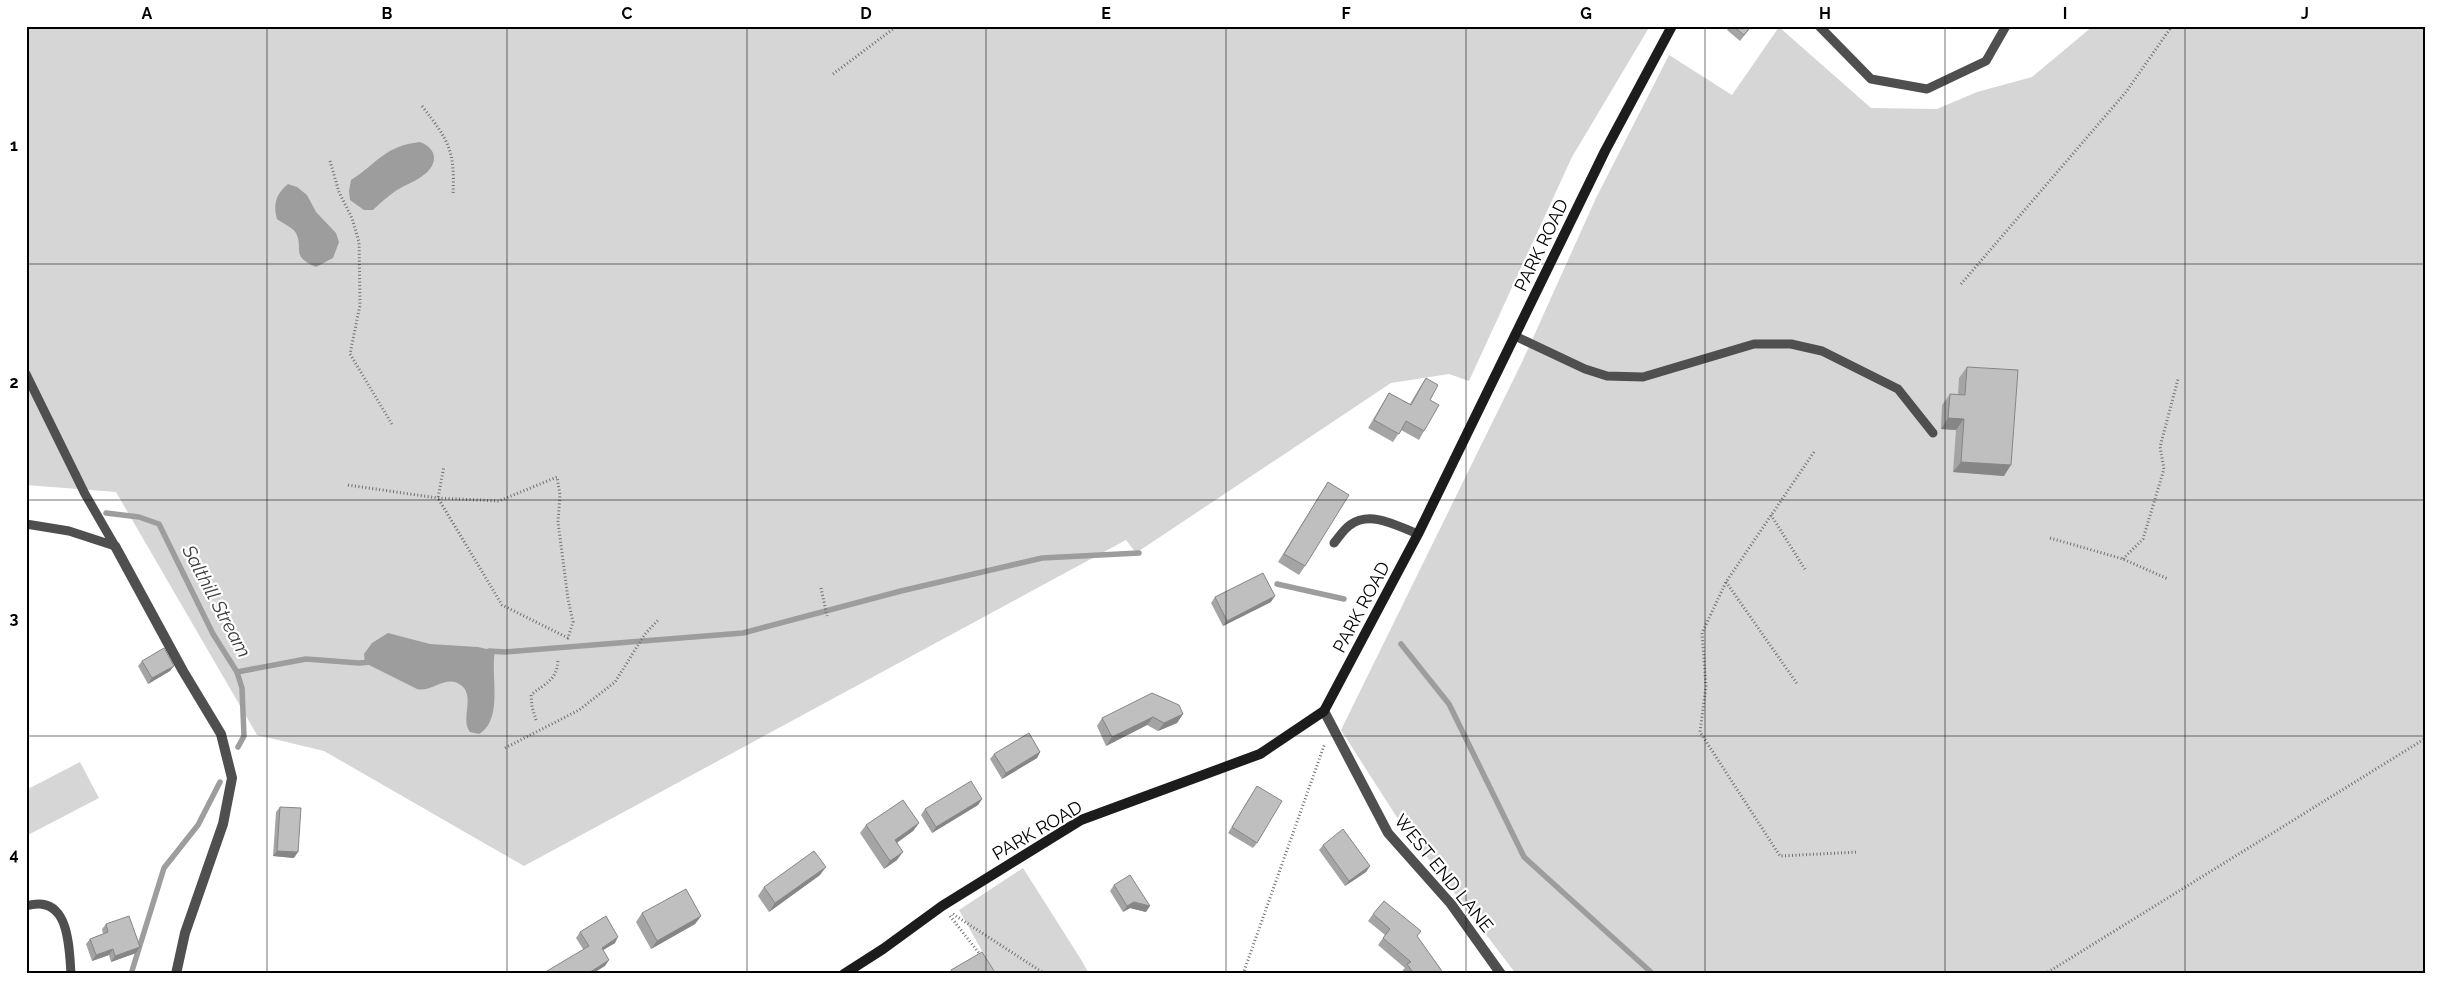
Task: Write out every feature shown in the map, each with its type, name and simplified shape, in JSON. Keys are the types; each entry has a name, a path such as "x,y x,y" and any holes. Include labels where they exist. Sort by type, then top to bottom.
{"main road":[{"name":"PARK ROAD","path":"844,974 883,950 942,906 1081,820 1260,754 1324,711 1418,534 1605,151 1672,26"}],"street":[{"path":"115,546 183,671 221,734 232,778 223,824 184,933 176,974"},
{"name":"WEST END LANE","path":"1324,711 1388,833 1451,904 1501,974"}],"lane":[{"path":"1819,26 1870,80 1928,88 1986,61 2006,26"},
{"path":"1515,336 1607,376 1643,377 1754,344 1791,344 1822,351 1898,389 1933,433"},
{"path":"26,374 85,494 115,546"},
{"path":"1334,543 1349,525 1365,518 1385,521 1418,534"},
{"path":"26,524 69,532 115,546"},
{"path":"26,906 39,902 50,906 59,914 65,926 71,974"}],"path":[{"path":"833,74 897,26"},
{"path":"1961,284 2126,92 2172,26"},
{"path":"422,106 445,136 454,166 453,195"},
{"path":"330,161 339,192 352,218 359,242 360,305 350,354 393,426"},
{"path":"2123,558 2143,539 2164,470 2160,447 2178,379"},
{"path":"1814,452 1726,582 1702,633 1706,686 1700,732 1780,856 1858,852"},
{"path":"348,484 438,498 499,501 557,477 560,495 558,522 568,599 573,622 568,638 502,605 438,498 444,466"},
{"path":"1771,515 1806,571"},
{"path":"2050,538 2123,558 2168,579"},
{"path":"1726,582 1798,685"},
{"path":"821,588 826,616"},
{"path":"505,748 579,710 615,682 644,634 659,619"},
{"path":"536,720 531,695 550,681 558,672 558,660"},
{"path":"1243,974 1331,726"},
{"path":"2045,974 2426,738"},
{"path":"942,906 984,959"},
{"path":"942,906 1045,974"}],"shaded area":[{"path":"26,26 1650,26 1572,157 1469,381 1449,374 1391,383 1136,553 1126,540 524,866 324,751 257,735 116,492 26,485"},
{"path":"2093,26 2426,26 2426,974 1516,974 1396,816 1341,730 1523,360 1596,198 1669,55 1732,95 1779,27 1871,108 1937,109 1977,92 2032,77"},
{"path":"420,142 431,149 433,153 433,163 427,173 394,192 373,210 364,210 350,200 351,180 389,151"},
{"path":"288,184 297,187 307,195 316,212 336,233 339,242 333,258 316,267 300,256 296,233 277,219 275,209 278,196"},
{"path":"388,633 430,644 478,647 495,651 494,707 487,727 479,734 470,732 466,721 467,696 462,686 456,683 445,682 428,688 417,689 365,663 364,654 372,643"},
{"path":"80,762 99,798 26,836 26,790"},
{"path":"1023,868 1089,974 995,974 959,910"}],"building":[{"path":"1733,26 1751,26 1744,35"},
{"path":"1967,367 2018,370 2011,465 1961,462 1964,419 1948,418 1950,394 1965,395"},
{"path":"1426,378 1438,385 1430,400 1439,405 1424,431 1406,421 1399,434 1374,420 1389,393 1411,405"},
{"path":"1328,482 1349,495 1305,566 1284,554"},
{"path":"1263,573 1275,596 1227,621 1215,597"},
{"path":"164,648 174,666 152,678 142,661"},
{"path":"1152,693 1179,705 1183,714 1164,723 1153,717 1112,737 1102,718"},
{"path":"1029,733 1040,752 1006,773 994,754"},
{"path":"971,781 982,799 936,827 925,809"},
{"path":"1257,786 1282,801 1257,843 1232,827"},
{"path":"903,800 919,823 895,840 903,852 890,861 866,825"},
{"path":"280,807 301,808 298,852 277,851"},
{"path":"1343,829 1370,866 1349,881 1323,845"},
{"path":"814,851 826,867 775,903 764,887"},
{"path":"1130,875 1150,906 1134,902 1127,906 1114,885"},
{"path":"686,889 701,916 657,941 642,913"},
{"path":"1384,901 1421,931 1417,936 1444,974 1414,974 1407,964 1411,962 1383,938 1390,929 1373,914"},
{"path":"129,916 140,947 115,956 113,949 96,955 90,939 108,932 106,924"},
{"path":"606,916 618,937 602,948 609,960 587,974 542,974 589,946 580,932"},
{"path":"982,952 996,974 953,974 951,970"}],"waterway":[{"name":"Salthill Stream","path":"106,513 139,517 159,524 213,634 237,672 242,688 244,736 238,747"},
{"path":"489,651 505,652 743,633 901,591 1042,558 1139,553"},
{"path":"1277,584 1344,599"},
{"path":"1401,644 1449,704 1524,857 1653,974"},
{"path":"237,672 306,659 359,663 371,662"},
{"name":"Salthill Stream","path":"131,974 164,868 198,825 220,782"}]}
